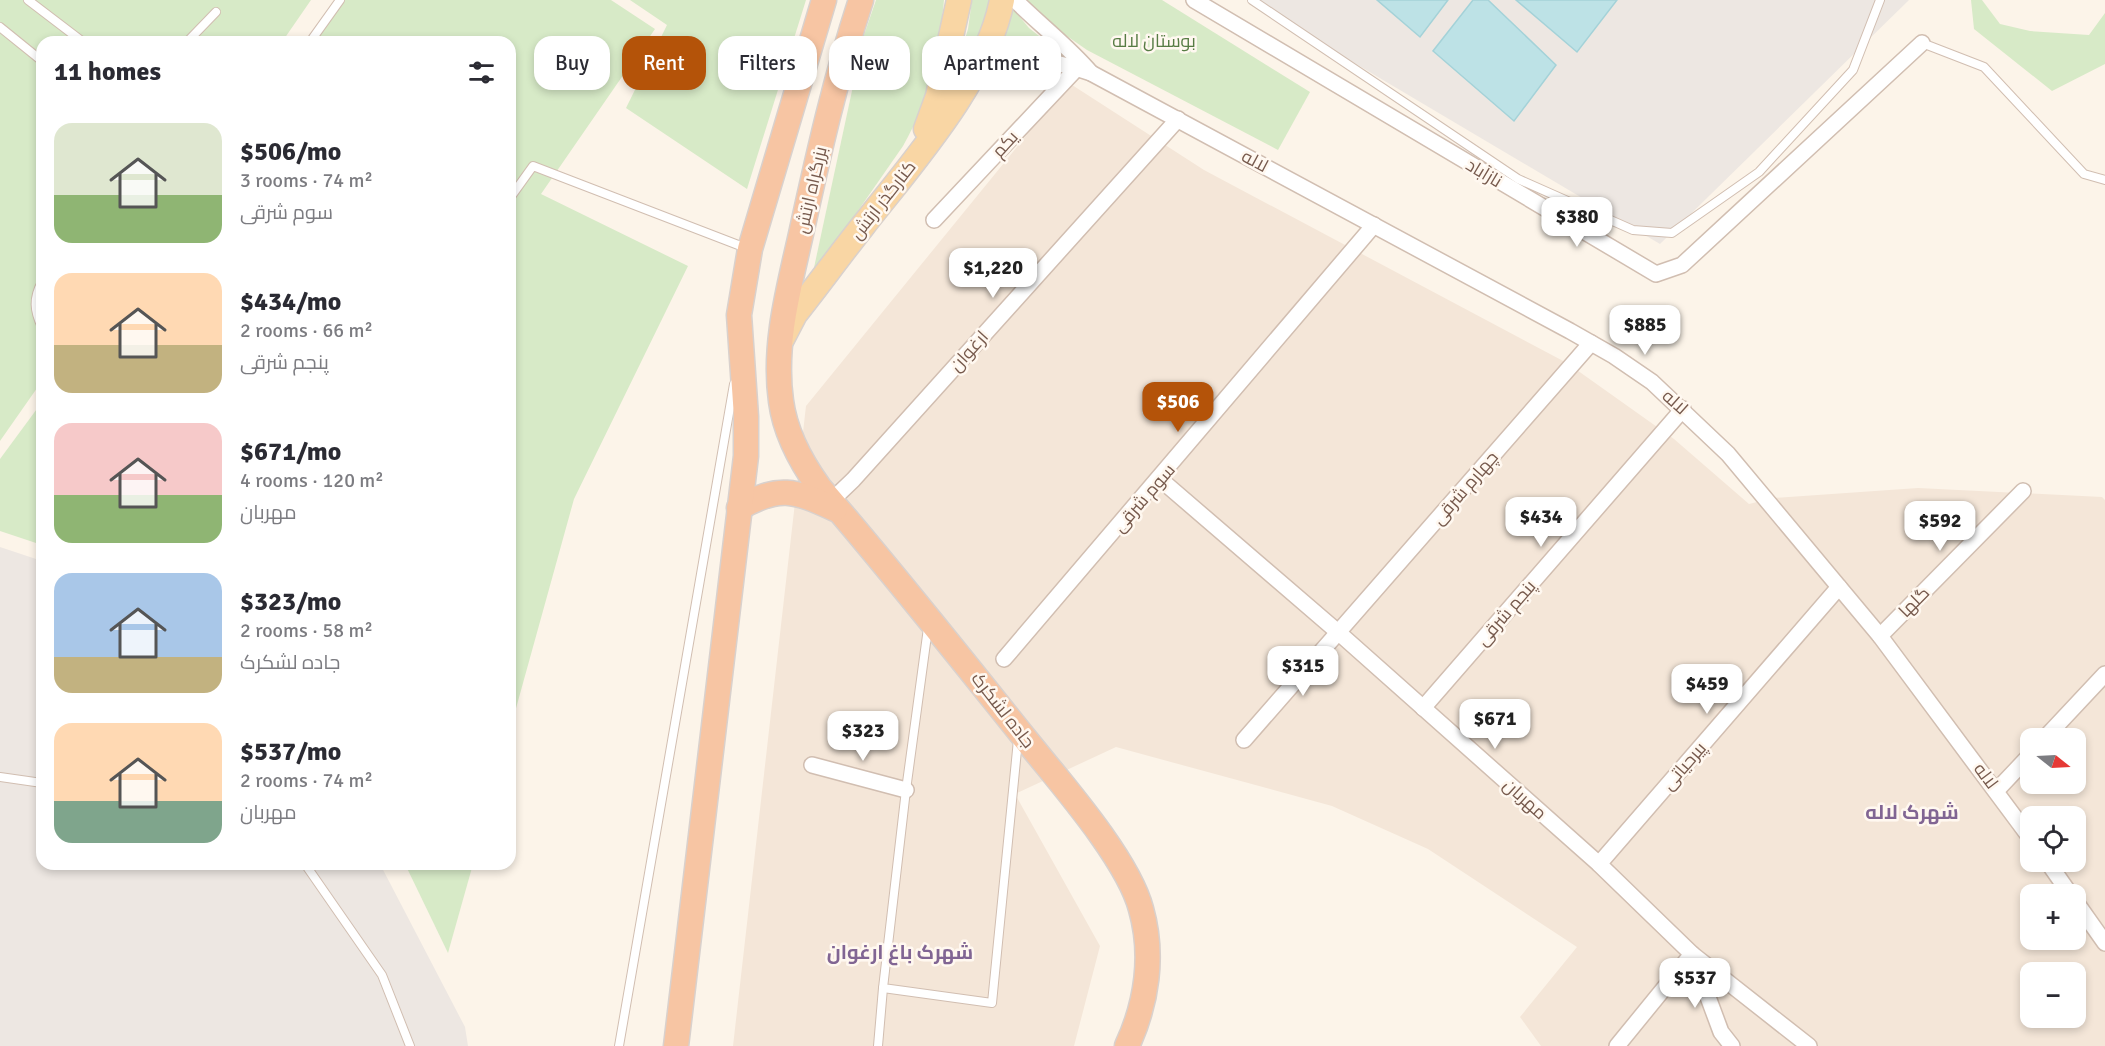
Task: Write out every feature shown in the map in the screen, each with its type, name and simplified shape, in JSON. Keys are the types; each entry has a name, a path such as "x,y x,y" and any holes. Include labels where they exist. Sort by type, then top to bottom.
{"highway":[{"path":"676,1046 746,456 746,417 739,315 750,249 824,0"},
{"name":"بزرگراه ارتش","path":"780,344 816,165 861,0"},
{"path":"740,350 780,344"},
{"name":"کنارگذر ارتش","path":"780,344 781,401"},
{"name":"جاده لشکرک","path":"781,401 786,427 807,470 930,617 1019,731 1110,849 1134,889 1141,908 1147,942 1147,978 1143,1003 1127,1046"},
{"path":"739,508 763,494 786,492 835,506"}],"main road":[{"path":"917,157 938,96 959,0"},
{"name":"کنارگذر ارتش","path":"780,344 795,314 917,157 959,97 988,47 1002,0"}],"street":[{"name":"لاله","path":"1015,0 1040,25 1073,52 1084,70"},
{"name":"نازآباد","path":"1194,0 1656,274 1682,265 1922,43"},
{"name":"لاله","path":"959,97 984,73 1017,60 1049,60 1084,70 1374,225 1634,368 1683,409 1749,478 1880,636 2020,823"},
{"name":"یکم","path":"934,219 1084,70"},
{"name":"ارغوان","path":"835,506 852,480 1178,119"},
{"name":"سوم شرقی","path":"1004,659 1160,479 1374,225"},
{"name":"چهارم شرقی","path":"1244,740 1591,343"},
{"name":"پنجم شرقی","path":"1423,708 1683,409"},
{"name":"مهربان","path":"1160,479 1339,633 1599,864 1692,954 1809,1046"},
{"name":"گلها","path":"1880,636 2023,491"},
{"name":"پیرحیاتی","path":"1599,864 1839,587"},
{"path":"2055,728 2105,674"},
{"path":"812,765 906,790"},
{"path":"1997,790 2020,766"},
{"path":"2086,916 2105,943"},
{"path":"1617,1046 1692,954"},
{"path":"1692,954 1721,1032 1732,1046"}],"lane":[{"path":"28,0 75,36"},
{"path":"314,36 340,0"},
{"path":"1252,0 1518,179 1633,230 1672,233 1760,172 1853,70 1880,0"},
{"path":"193,36 216,12"},
{"path":"0,27 36,56"},
{"path":"1922,43 1984,67 2084,174 2105,180"},
{"path":"516,189 532,166 750,249"},
{"path":"36,292 36,315"},
{"path":"619,1046 740,350"},
{"path":"878,1046 906,790 930,617"},
{"path":"883,988 992,1003 1019,731"},
{"path":"0,777 36,782"},
{"path":"309,870 382,975 410,1046"}],"shaded area":[{"path":"1248,0 1909,0 1660,244"},
{"path":"1069,83 1204,170 1567,363 1674,439 1749,504 1773,498 1918,488 2102,497 2105,500 2105,1046 1541,1046 1520,1017 1577,947 1428,849 1332,806 1116,747 1015,794 1100,946 1074,1046 733,1046 806,406"},
{"path":"0,547 36,559 36,870 383,870 465,1027 468,1046 0,1046"}],"green space":[{"path":"0,0 311,0 286,36 36,36 36,390 0,441"},
{"path":"340,0 611,0 655,29 650,36 622,36 622,77 541,194 688,266 574,499 516,708 516,36 313,36"},
{"path":"630,0 806,0 795,36 718,36 718,90 778,90 747,189 626,108 635,90 706,90 706,36 662,36 667,25"},
{"path":"876,0 944,0 939,36 922,36 922,90 928,90 912,128 903,146 812,277 852,90 910,90 910,36 864,35"},
{"path":"972,0 990,0 982,36 966,36"},
{"name":"بوستان لاله","path":"1027,0 1162,0 1310,92 1278,150 1087,50 1051,25"},
{"path":"1971,0 1982,0 2000,24 2030,31 2089,35 2105,13 2105,64 2052,91 1974,29"},
{"path":"1010,5 1029,28 1039,36 1000,36"},
{"path":"1061,53 1072,62 1061,59"},
{"path":"949,90 954,90 944,108"},
{"path":"36,410 36,543 0,531 0,459"},
{"path":"408,870 471,870 448,953"}],"water":[{"path":"1377,0 1448,0 1420,37"},
{"path":"1473,0 1488,0 1556,65 1514,121 1433,51"},
{"path":"1516,0 1617,0 1577,52"}],"district":[{"name":"شهرک لاله","path":"1912,812"},
{"name":"شهرک باغ ارغوان","path":"900,952"}]}
